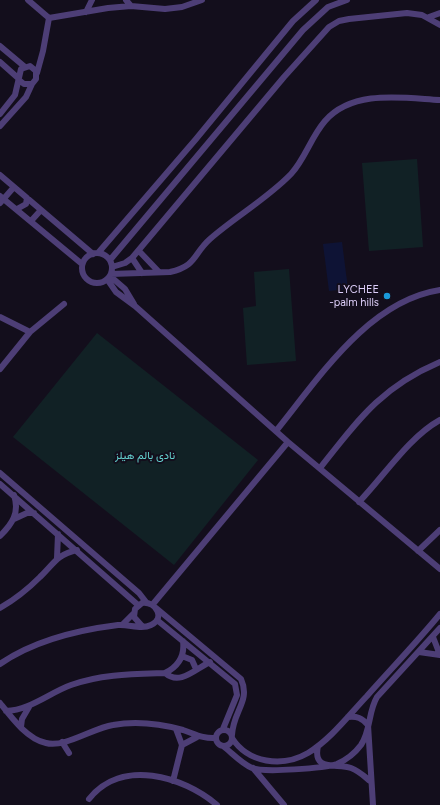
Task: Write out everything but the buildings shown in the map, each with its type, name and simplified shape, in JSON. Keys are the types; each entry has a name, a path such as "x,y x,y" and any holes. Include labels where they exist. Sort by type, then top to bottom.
{"street":[{"path":"28,0 49,18 108,8 131,6 165,9 182,7 202,0"},
{"path":"86,12 92,0"},
{"path":"126,0 131,6"},
{"path":"96,254 197,138 293,21 316,0"},
{"path":"347,0 328,7 303,30 110,260 110,274 116,292 135,306 288,442 440,569"},
{"path":"14,187 1,199 17,209 82,264 84,275 91,282 98,283 132,258 284,77 329,27 339,21 349,19 407,13 429,17 440,25"},
{"path":"429,17 440,13"},
{"path":"0,126 26,97 36,79 49,18"},
{"path":"293,21 303,30"},
{"path":"0,46 25,67 32,67 37,73"},
{"path":"0,62 24,84 32,84"},
{"path":"0,114 15,95 20,72 25,67"},
{"path":"110,274 178,270 192,262 210,239 290,175 326,120 342,108 359,101 378,97 440,100"},
{"path":"0,175 96,254"},
{"path":"17,209 26,204 27,198"},
{"path":"31,221 41,210"},
{"path":"138,251 159,272"},
{"path":"82,264 86,258 96,254 103,254 110,260"},
{"path":"132,258 142,273"},
{"path":"276,431 326,369 356,336 391,308 410,298 440,290"},
{"path":"0,369 30,332 64,304"},
{"path":"0,317 30,332"},
{"path":"320,468 376,401 407,378 440,362"},
{"path":"360,502 411,444 422,433 440,420"},
{"path":"155,606 288,442"},
{"path":"0,473 139,592 146,602 155,606 241,679 244,685 244,698 234,718 230,744 223,746"},
{"path":"0,484 138,605"},
{"path":"0,536 14,518 17,507 14,495"},
{"path":"14,518 27,513 34,513"},
{"path":"418,551 440,530"},
{"path":"57,558 58,534"},
{"path":"0,608 17,597 40,577 57,558 76,550"},
{"path":"122,625 134,613 138,605 146,602"},
{"path":"0,664 18,654 53,640 95,628 122,625 132,627 150,626 157,620 158,612 155,606"},
{"path":"134,613 136,621 142,626"},
{"path":"223,729 228,730 244,752 250,757 264,761 278,762 293,759 306,754 318,746 348,716 440,614"},
{"path":"157,620 232,680 237,689 237,695 223,729 217,733 217,742 253,768 284,805"},
{"path":"327,766 342,761 354,753 361,745 368,725 372,705 377,697 440,628"},
{"path":"419,652 440,655 433,637"},
{"path":"6,711 29,706 51,693 95,678 165,673 173,669 182,656 183,641"},
{"path":"182,656 192,660 196,669"},
{"path":"165,673 169,676 178,678 210,662"},
{"path":"0,703 21,727 43,743 50,744 62,742 113,725 152,724 176,729 197,736 216,738"},
{"path":"21,727 22,719 29,706"},
{"path":"348,716 356,716 363,719 368,725 372,805"},
{"path":"173,781 182,745 176,729"},
{"path":"182,745 197,736"},
{"path":"62,742 69,753"},
{"path":"318,746 318,756 327,766"},
{"path":"253,768 291,770 327,766 351,768 361,773 370,781"},
{"path":"89,798 103,784 121,776 146,776 173,781 200,793 217,805"}],"green space":[{"path":"417,159 423,247 369,251 362,163"},
{"path":"289,269 296,361 247,365 243,308 256,306 254,272"},
{"name":"نادى بالم هيلز","path":"97,333 258,460 174,565 13,437"}],"shaded area":[{"path":"342,242 348,289 329,291 323,244"}],"place":[{"name":"LYCHEE -palm hills","path":"387,296"}]}
